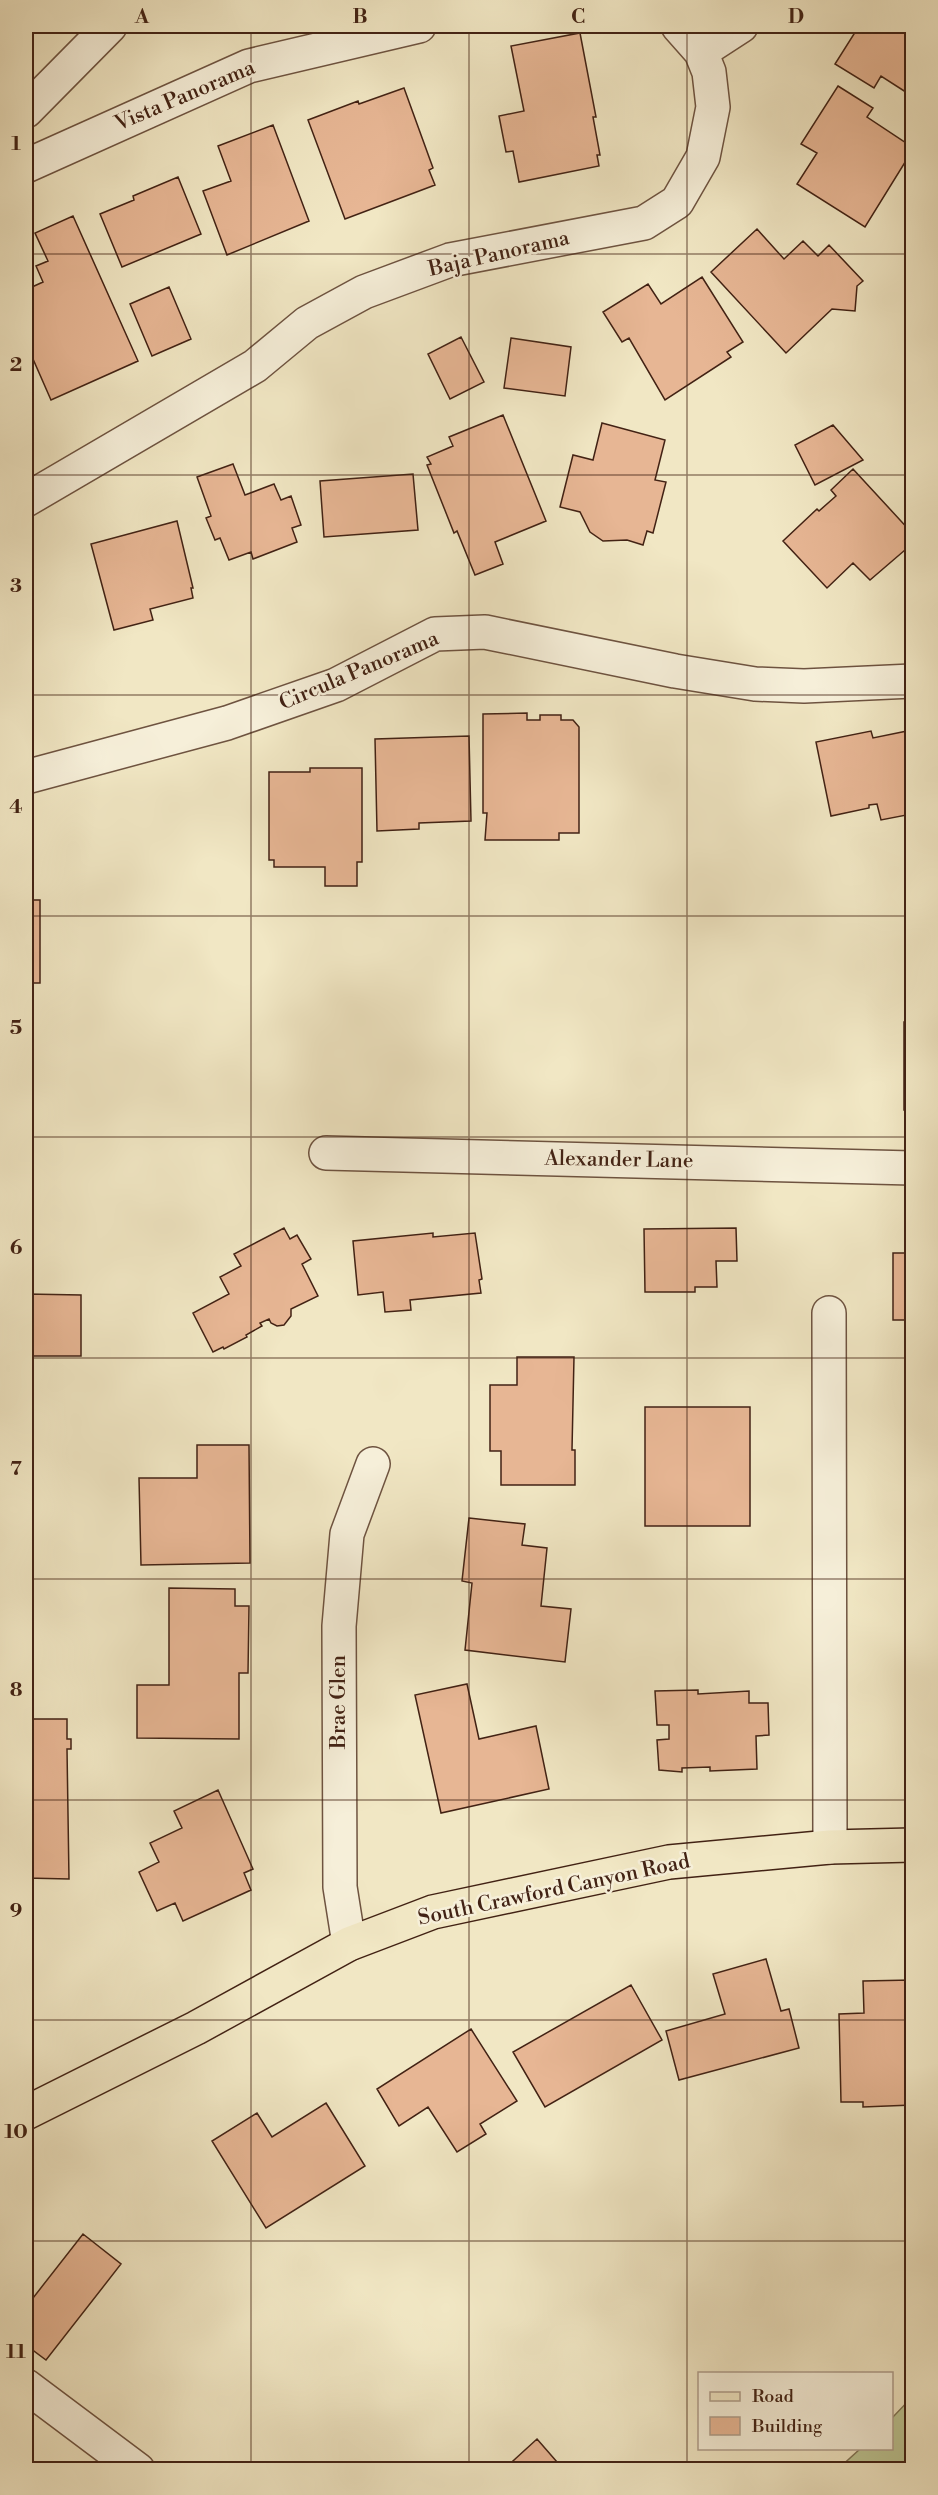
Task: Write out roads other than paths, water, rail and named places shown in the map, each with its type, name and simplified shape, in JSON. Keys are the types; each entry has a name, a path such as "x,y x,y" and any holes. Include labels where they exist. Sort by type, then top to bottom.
{"main road":[{"name":"South Crawford Canyon Road","path":"26,2113 196,2028 349,1944 433,1912 669,1862 830,1847 912,1845"}],"street":[{"path":"26,111 110,26"},
{"name":"Vista Panorama","path":"26,166 249,66 419,26"},
{"path":"678,26 701,52 741,26"},
{"name":"Baja Panorama","path":"26,500 255,366 307,323 364,291 450,260 644,223 677,202 703,157 713,107 709,72 701,52"},
{"name":"Circula Panorama","path":"26,777 227,723 336,685 435,634 485,632 675,671 755,684 804,686 912,681"},
{"name":"Alexander Lane","path":"326,1153 912,1167"},
{"path":"829,1313 830,1847"},
{"name":"Brae Glen","path":"349,1944 340,1887 339,1626 347,1534 373,1464"},
{"path":"26,2386 138,2469"}]}
